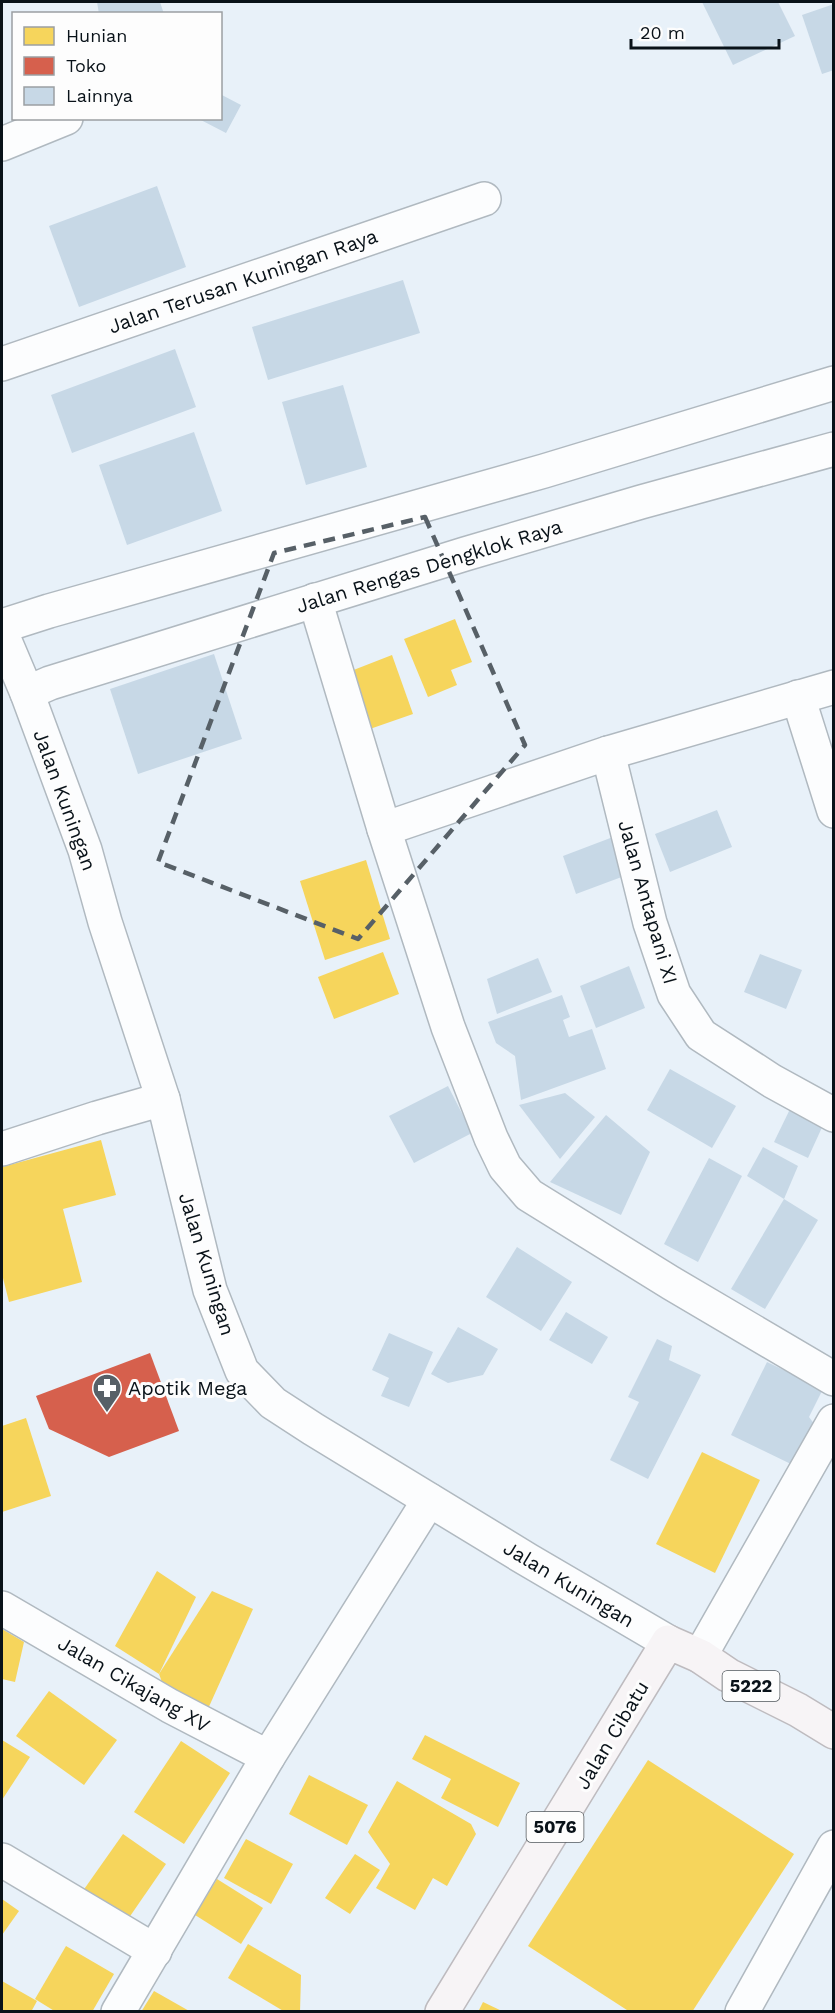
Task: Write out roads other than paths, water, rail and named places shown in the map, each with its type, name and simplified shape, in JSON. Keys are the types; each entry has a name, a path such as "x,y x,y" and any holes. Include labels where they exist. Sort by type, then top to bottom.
{"main road":[{"name":"Jalan Kuningan","path":"668,1642 700,1656 728,1675 798,1710 834,1732"},
{"name":"Jalan Cibatu","path":"442,2012 668,1642"}],"street":[{"path":"2,144 61,120"},
{"name":"Jalan Terusan Kuningan Raya","path":"2,364 484,199"},
{"path":"2,626 544,471 834,383"},
{"name":"Jalan Rengas Dengklok Raya","path":"27,693 50,682 315,600 641,502 834,449"},
{"path":"315,600 384,829 448,1027 491,1138 506,1167 529,1195 671,1283 834,1379"},
{"name":"Jalan Kuningan","path":"2,634 27,693 85,850 105,922 163,1099 210,1290 242,1371 273,1403 429,1500 668,1642"},
{"path":"384,829 608,753 834,687"},
{"path":"798,697 834,811"},
{"name":"Jalan Antapani XI","path":"608,753 650,923 674,994 701,1035 772,1081 834,1115"},
{"path":"2,1149 163,1099"},
{"path":"700,1656 834,1421"},
{"path":"118,2012 268,1757 429,1500"},
{"name":"Jalan Cikajang XV","path":"2,1608 170,1706 268,1757"},
{"path":"742,2012 834,1847"},
{"path":"2,1860 155,1951"}],"place":[{"name":"Apotik Mega","path":"107,1414"}]}
